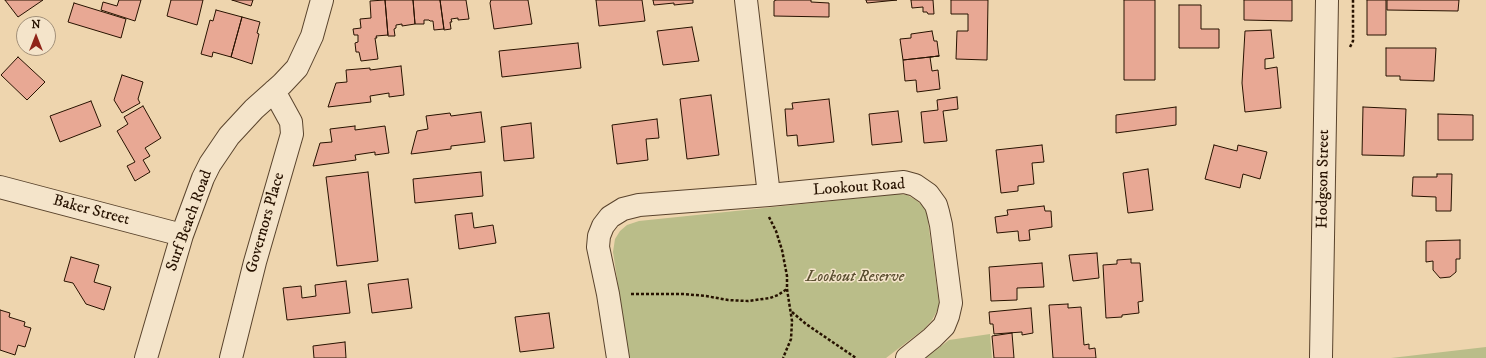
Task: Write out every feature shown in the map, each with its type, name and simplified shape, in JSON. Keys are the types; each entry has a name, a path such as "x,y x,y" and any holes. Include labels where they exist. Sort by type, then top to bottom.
{"street":[{"name":"Surf Beach Road","path":"146,358 182,235 203,178 216,154 229,136 241,122 291,74 302,60 312,36 322,0"},
{"path":"746,0 766,195"},
{"name":"Hodgson Street","path":"1321,357 1327,0"},
{"name":"Governors Place","path":"231,358 255,262 292,134 291,122 274,91"},
{"name":"Lookout Road","path":"618,358 608,294 598,247 599,236 603,226 610,216 623,209 639,205 904,182 915,185 928,194 936,205 940,218 950,296 950,310 944,326 932,338 907,358"},
{"name":"Baker Street","path":"0,187 182,235"}],"path":[{"path":"766,195 768,214 781,245 785,263 787,290 791,312 791,339 783,358"},
{"path":"608,294 684,294 748,301 770,298 787,290"},
{"path":"791,312 856,358"}],"green space":[{"name":"Lookout Reserve","path":"899,194 907,195 916,200 924,207 927,214 939,303 932,320 924,329 886,358 629,358 613,252 615,239 620,231 627,225 639,221"},
{"path":"990,334 992,358 926,358 949,340"},
{"path":"1486,347 1486,358 1391,358"}],"building":[{"path":"5,0 43,0 19,16 17,16"},
{"path":"119,0 141,0 135,21 101,10 103,2 117,6"},
{"path":"171,0 203,0 197,25 167,16"},
{"path":"232,0 253,0 251,6"},
{"path":"385,0 413,0 415,24 402,26 402,24 396,25 396,28 394,29 395,36 388,36"},
{"path":"385,0 388,35 376,36 377,38 375,38 378,59 361,61 359,52 356,52 355,43 358,42 358,35 354,35 353,29 361,28 360,19 371,18 370,1"},
{"path":"413,0 440,0 444,29 434,30 433,21 429,20 424,20 424,24 415,24"},
{"path":"440,0 466,0 469,19 451,19 451,29 444,30"},
{"path":"491,0 528,0 532,24 494,29 490,3"},
{"path":"596,0 642,0 645,21 599,26"},
{"path":"653,0 693,0 693,3 654,5"},
{"path":"811,0 811,2 829,3 829,17 774,16 774,1"},
{"path":"866,0 897,0 867,3"},
{"path":"911,0 933,0 934,14 923,12 923,7 912,8"},
{"path":"951,0 988,0 987,60 956,59 957,31 968,31 968,14 951,14"},
{"path":"1124,0 1155,0 1155,80 1124,80"},
{"path":"1244,0 1292,0 1292,21 1244,20"},
{"path":"1367,0 1386,0 1386,35 1367,35"},
{"path":"1387,0 1459,0 1458,11 1387,10"},
{"path":"74,3 126,19 121,38 68,22"},
{"path":"1179,5 1201,5 1201,29 1219,29 1219,48 1179,48"},
{"path":"216,10 242,17 231,57 213,52 212,57 201,54 210,20 213,21"},
{"path":"242,17 260,22 257,33 259,34 252,64 231,57"},
{"path":"692,27 699,61 663,65 657,31"},
{"path":"1271,30 1274,58 1265,59 1265,69 1277,67 1281,108 1245,112 1242,83 1245,31"},
{"path":"932,31 934,41 937,41 939,56 903,60 900,39 911,38 911,34"},
{"path":"578,43 581,68 502,77 499,51"},
{"path":"1386,48 1436,48 1434,81 1400,80 1400,76 1386,76"},
{"path":"18,57 45,82 27,100 1,75"},
{"path":"930,57 932,71 938,70 940,89 917,92 916,80 905,81 903,60"},
{"path":"401,66 404,95 389,97 389,93 370,96 371,102 328,107 336,83 347,82 346,70 370,68 370,70"},
{"path":"122,75 143,82 138,99 140,103 122,113 114,100"},
{"path":"711,95 719,155 687,159 680,99"},
{"path":"957,97 958,109 943,111 947,141 924,143 921,112 938,110 937,100"},
{"path":"829,99 834,142 798,146 797,135 787,136 785,109 793,109 792,103"},
{"path":"91,101 101,126 60,142 50,116"},
{"path":"143,106 161,138 145,148 150,156 143,160 150,172 135,181 127,166 135,162 117,131 128,124 124,117"},
{"path":"1176,107 1176,125 1116,133 1116,115"},
{"path":"1363,107 1406,109 1404,156 1362,155"},
{"path":"898,111 902,142 872,145 869,114"},
{"path":"481,112 485,142 451,146 451,149 411,154 417,131 428,129 426,116 450,113 451,116"},
{"path":"1438,114 1473,115 1473,140 1438,140"},
{"path":"657,119 659,138 646,139 648,160 617,164 612,125"},
{"path":"531,123 534,158 504,161 501,127"},
{"path":"355,126 355,130 385,126 389,153 375,155 375,152 355,155 356,160 313,166 320,143 332,142 330,129"},
{"path":"1042,145 1044,162 1032,163 1034,184 1018,186 1018,191 1001,193 996,150"},
{"path":"1214,145 1237,151 1238,145 1267,152 1260,179 1243,174 1240,188 1205,179"},
{"path":"1148,169 1153,210 1128,213 1123,173"},
{"path":"368,172 378,261 337,266 326,177"},
{"path":"481,172 483,196 415,203 413,179"},
{"path":"1437,174 1452,174 1451,211 1436,211 1436,197 1412,196 1413,177 1437,177"},
{"path":"1044,206 1045,211 1051,211 1052,227 1029,230 1030,240 1019,241 1018,231 997,233 995,217 1008,215 1007,210"},
{"path":"472,213 474,228 493,225 496,243 459,249 455,215"},
{"path":"1460,240 1460,259 1456,259 1456,272 1450,277 1440,278 1433,270 1433,261 1426,262 1426,241"},
{"path":"1097,253 1099,278 1073,281 1069,255"},
{"path":"71,257 99,265 94,282 111,287 104,310 86,304 73,283 64,281"},
{"path":"1131,259 1131,263 1140,263 1143,301 1138,302 1139,313 1122,315 1122,317 1106,318 1103,265 1117,264 1117,260"},
{"path":"1042,263 1044,287 1017,288 1017,300 991,301 989,267"},
{"path":"408,279 412,308 372,313 368,284"},
{"path":"346,281 350,313 287,320 283,288 301,286 302,298 316,296 315,285"},
{"path":"1068,304 1068,308 1081,307 1084,345 1089,344 1089,349 1095,348 1096,358 1053,358 1049,305"},
{"path":"1031,308 1033,333 1022,335 1022,332 994,334 993,324 990,324 989,312"},
{"path":"0,310 10,313 9,317 25,322 24,326 31,328 25,347 18,345 15,355 0,350"},
{"path":"549,313 554,348 520,352 515,317"},
{"path":"1012,333 1014,358 994,358 992,336"},
{"path":"345,342 346,358 314,358 313,346"}]}
